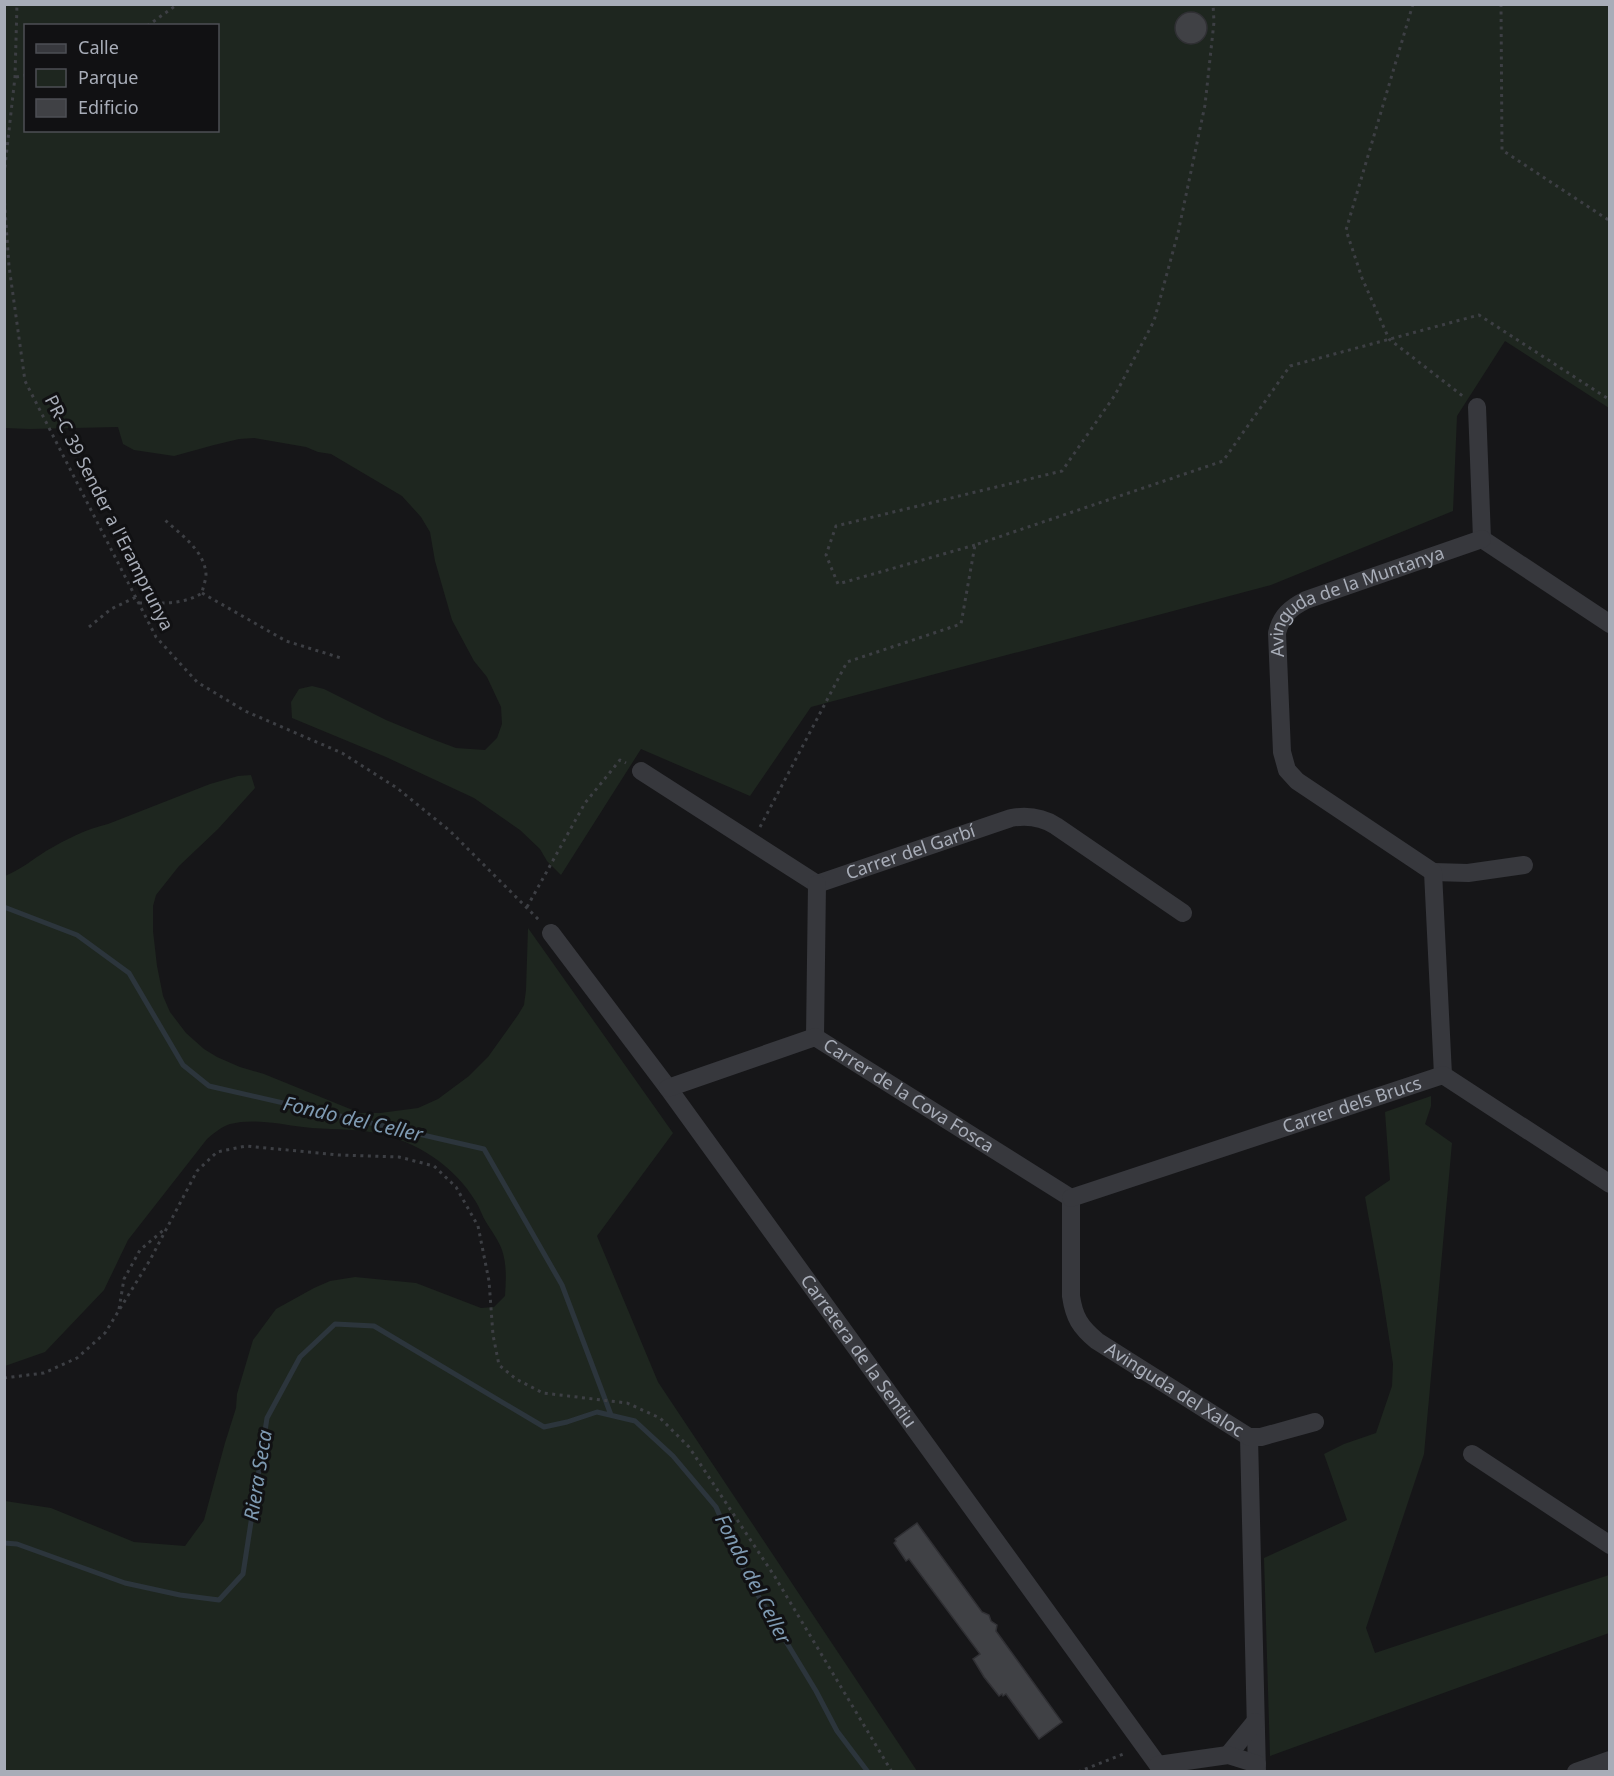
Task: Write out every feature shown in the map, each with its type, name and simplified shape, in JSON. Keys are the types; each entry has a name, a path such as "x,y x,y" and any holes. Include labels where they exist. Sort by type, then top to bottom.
{"street":[{"path":"1477,407 1482,539 1610,624"},
{"name":"Avinguda de la Muntanya","path":"1433,872 1297,781 1287,770 1282,752 1277,633 1279,623 1289,610 1306,600 1482,539"},
{"path":"641,771 817,884 815,1037"},
{"name":"Carrer del Garbí","path":"817,884 1011,818 1031,816 1056,826 1183,913"},
{"path":"1443,1075 1433,872 1468,873 1524,865"},
{"name":"Carretera de la Sentiu","path":"551,933 668,1088 1161,1768"},
{"name":"Carrer de la Cova Fosca","path":"668,1088 815,1037 1071,1198"},
{"name":"Carrer dels Brucs","path":"1071,1198 1443,1075 1610,1184"},
{"name":"Avinguda del Xaloc","path":"1071,1198 1071,1296 1073,1311 1078,1322 1097,1341 1249,1437 1257,1768"},
{"path":"1249,1437 1261,1437 1314,1422"},
{"path":"1472,1454 1610,1545"},
{"path":"1228,1755 1255,1722"},
{"path":"1161,1768 1228,1755 1257,1768"},
{"path":"1576,1772 1610,1760"}],"path":[{"path":"4,176 15,77 17,4"},
{"path":"150,24 178,4"},
{"path":"1214,4 1205,105 1178,233 1154,321 1115,395 1062,471 836,526 826,555 838,584 975,545 1223,461 1290,366 1479,315 1610,400"},
{"path":"1413,4 1346,230 1362,278 1389,339 1477,407"},
{"path":"1501,4 1502,150 1610,221"},
{"path":"15,77 24,75"},
{"name":"PR-C 39 Sender a l'Eramprunya","path":"4,195 9,266 25,381 156,637 197,682 245,711 342,753 397,788 450,831 551,933"},
{"path":"139,603 171,603 191,600 202,593 206,576 203,559 191,544 165,520"},
{"path":"752,842 848,662 961,624 975,545"},
{"path":"202,593 285,642 341,658"},
{"path":"89,627 111,609 136,597"},
{"path":"527,907 585,803 620,760 641,771"},
{"path":"4,1378 44,1373 77,1358 105,1333 150,1260 197,1172 218,1152 246,1146 339,1155 399,1157 434,1166 456,1187 478,1226 489,1281 493,1335 499,1365 516,1379 543,1393 627,1403 660,1418 689,1447 775,1576 892,1772"},
{"path":"118,1311 124,1279 140,1250 168,1226"},
{"path":"1078,1772 1144,1745"}],"green space":[{"path":"4,5 1609,5 1609,408 1505,341 1457,416 1453,511 1271,585 811,707 750,796 641,749 561,875 547,861 540,849 520,830 474,798 386,757 292,718 291,702 299,689 312,686 324,689 386,720 456,748 485,750 497,738 502,724 501,707 487,677 474,661 452,620 435,561 430,532 421,517 402,496 331,454 306,447 254,438 239,439 174,456 134,450 123,444 118,427 5,428"},
{"path":"251,775 255,788 218,829 179,866 156,895 153,906 153,931 157,966 163,996 170,1012 186,1033 204,1049 240,1067 264,1074 360,1113 418,1108 438,1099 469,1076 488,1057 518,1015 524,1005 526,990 528,928 673,1133 597,1236 658,1382 917,1771 5,1771 5,1501 51,1508 134,1542 185,1546 204,1520 253,1340 276,1309 330,1281 355,1277 416,1283 481,1308 494,1307 505,1296 504,1256 499,1242 467,1189 446,1166 433,1157 406,1142 367,1131 312,1128 266,1122 239,1122 224,1127 207,1139 128,1240 104,1290 45,1352 5,1366 5,876 53,847 84,832 210,784 238,776"},
{"path":"1431,1096 1431,1106 1425,1124 1452,1143 1424,1454 1366,1628 1375,1653 1609,1575 1609,1633 1270,1756 1264,1558 1347,1520 1324,1454 1376,1433 1392,1386 1393,1364 1365,1197 1390,1180 1385,1112"}],"building":[{"path":"1191,12 1202,17 1207,28 1202,39 1191,44 1180,39 1175,28 1180,17"},
{"path":"917,1523 982,1612 989,1615 991,1621 997,1625 996,1631 1062,1722 1039,1739 1006,1694 999,1696 984,1677 973,1659 980,1654 909,1559 906,1561 894,1543 895,1539"}],"waterway":[{"name":"Fondo del Celler","path":"4,907 77,935 129,973 183,1065 209,1086 484,1149 562,1285 611,1415"},
{"name":"Riera Seca","path":"4,1543 17,1544 125,1583 180,1595 219,1600 243,1574 267,1418 300,1357 335,1324 374,1326 544,1427 597,1412 635,1421 673,1456 716,1507 738,1558 756,1592 816,1691 837,1731 868,1772"}]}
